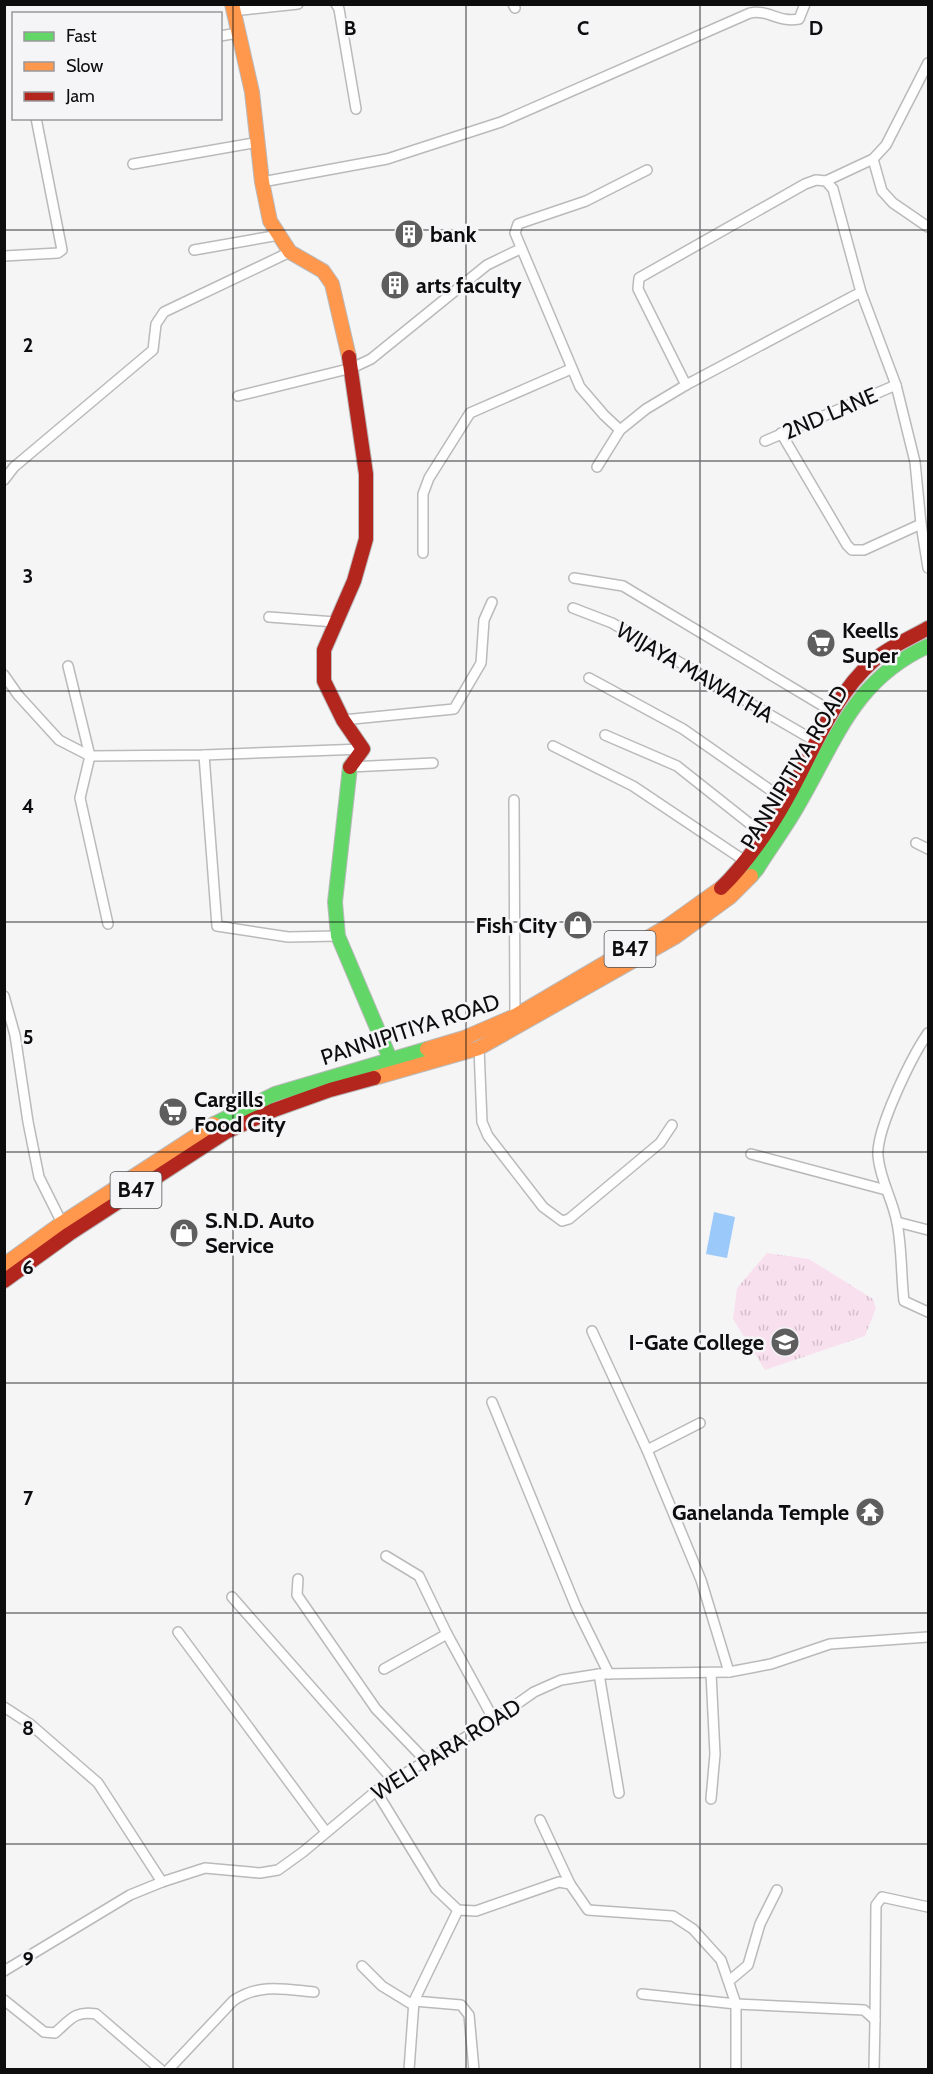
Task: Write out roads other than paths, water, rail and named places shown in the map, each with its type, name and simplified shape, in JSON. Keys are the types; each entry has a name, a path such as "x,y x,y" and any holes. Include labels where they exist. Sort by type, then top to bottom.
{"main road":[{"path":"232,8 252,92 262,182 270,221 290,252 323,271 332,284 352,368 366,474 366,538 354,581 324,650 324,681 343,720 363,748 350,767 334,902 338,936 392,1060"},
{"name":"PANNIPITIYA ROAD","path":"4,1281 65,1228 219,1121 275,1094 464,1038 515,1016 668,926 722,888 745,861 786,801 815,741 849,686 874,660 928,628"},
{"name":"PANNIPITIYA ROAD","path":"4,1266 226,1132 274,1110 330,1090 479,1048 675,937 730,897 757,869 797,807 845,719 864,692 892,666 908,655 928,646"}],"street":[{"path":"232,8 298,4"},
{"path":"336,4 339,9 356,109"},
{"path":"262,182 387,159 501,122 750,13 758,11 788,21 799,19 805,4"},
{"path":"222,36 238,33"},
{"path":"686,385 638,289 639,278 805,184 816,180 826,181 873,159 886,145 928,63"},
{"path":"4,255 58,253 62,250 36,120"},
{"path":"134,165 259,142"},
{"path":"873,159 882,191 893,203 928,227"},
{"path":"620,430 580,387 515,233 518,224 586,201 647,170"},
{"path":"826,181 833,189 861,292 896,386 915,462 928,568"},
{"path":"194,250 279,235"},
{"path":"238,396 352,368 371,359 486,265 520,249"},
{"path":"4,480 14,467 153,350 156,324 164,312 290,252"},
{"path":"597,467 620,430 646,410 686,385 861,292"},
{"path":"423,553 423,494 429,478 470,412 571,369"},
{"name":"2ND LANE","path":"765,441 896,386"},
{"path":"782,433 852,550 864,550 921,524"},
{"path":"574,578 623,586 833,712"},
{"path":"343,720 454,709 481,663 484,620 492,602"},
{"name":"WIJAYA MAWATHA","path":"573,608 612,623 815,741"},
{"path":"269,617 335,622"},
{"path":"68,666 90,756 80,798 108,924"},
{"path":"4,675 18,695 59,740 90,756 204,755 363,748"},
{"path":"590,678 683,729 786,801"},
{"path":"605,735 677,766 764,835"},
{"path":"553,746 633,786 745,861"},
{"path":"204,755 217,926 288,937 338,936"},
{"path":"350,767 433,763"},
{"path":"514,800 515,1016"},
{"path":"916,843 928,849"},
{"path":"4,996 15,1035 39,1176 65,1228"},
{"path":"927,1037 894,1100 879,1138 878,1156 897,1222 904,1301 928,1312"},
{"path":"479,1048 482,1122 488,1136 543,1207 562,1221 569,1219 660,1143 672,1125"},
{"path":"751,1154 886,1190"},
{"path":"897,1222 928,1230"},
{"path":"592,1331 647,1450 701,1580 729,1672"},
{"path":"492,1402 604,1674 619,1793"},
{"path":"647,1450 700,1423"},
{"path":"386,1556 419,1576 447,1634 494,1720"},
{"path":"298,1579 297,1595 370,1700 426,1761"},
{"path":"232,1597 393,1780"},
{"path":"178,1632 326,1832"},
{"path":"384,1669 447,1634"},
{"name":"WELI PARA ROAD","path":"4,1971 130,1895 162,1882 205,1868 260,1873 278,1870 376,1791 494,1720 534,1692 561,1680 604,1674 729,1672 771,1664 830,1644 928,1637"},
{"path":"711,1673 715,1754 711,1798"},
{"path":"4,1707 30,1724 98,1783 162,1882"},
{"path":"376,1791 436,1889 458,1910 476,1911 559,1882 570,1884"},
{"path":"540,1820 570,1884 588,1910 673,1916 693,1929 721,1960 736,2004 736,2070"},
{"path":"729,1981 748,1965 760,1924 777,1890"},
{"path":"874,2070 876,1905 882,1897 928,1907"},
{"path":"409,2070 413,2003 458,1910"},
{"path":"362,1966 382,1986 413,2003 461,2005 469,2015 474,2070"},
{"path":"168,2070 233,2001 244,1994 265,1988 314,1992"},
{"path":"642,1994 736,2004 864,2010 875,2020"},
{"path":"4,2000 44,2032 55,2032 77,2013 96,2014 161,2070"}],"water":[{"path":"714,1212 735,1217 727,1258 706,1254"}],"place":[{"name":"bank","path":"409,234"},
{"name":"arts faculty","path":"395,285"},
{"name":"Keells Super","path":"821,643"},
{"name":"Fish City","path":"578,925"},
{"name":"Cargills Food City","path":"173,1112"},
{"name":"S.N.D. Auto Service","path":"184,1233"},
{"name":"I-Gate College","path":"785,1342"},
{"name":"Ganelanda Temple","path":"870,1512"}]}
